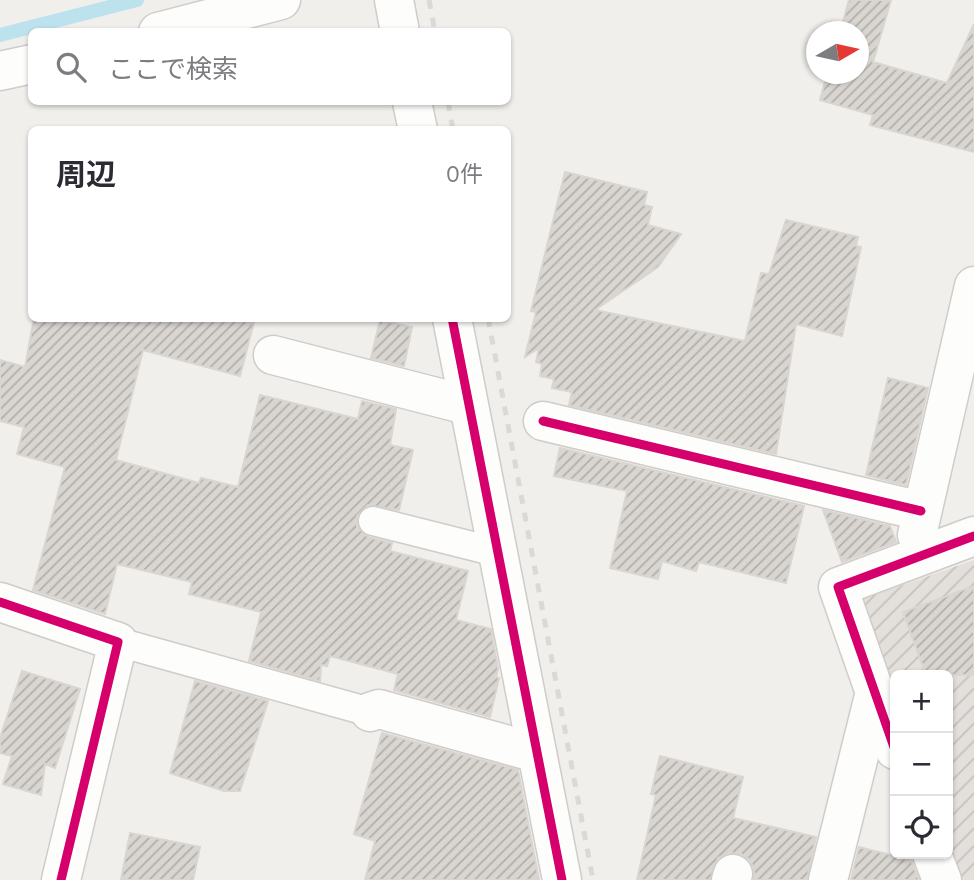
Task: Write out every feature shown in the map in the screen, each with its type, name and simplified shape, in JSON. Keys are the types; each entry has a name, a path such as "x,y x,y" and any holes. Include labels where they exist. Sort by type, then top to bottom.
{"street":[{"path":"173,28 281,0"},
{"path":"394,0 399,28"},
{"path":"0,71 28,65"},
{"path":"413,105 417,126"},
{"path":"913,558 921,511 974,286"},
{"path":"453,322 562,880"},
{"path":"273,355 467,405"},
{"path":"543,421 921,511"},
{"path":"890,736 838,587 974,536"},
{"path":"0,601 118,642 61,880"},
{"path":"828,880 875,692"},
{"path":"370,712 379,709 537,753"},
{"path":"934,859 942,880"}],"lane":[{"path":"373,521 496,552"},
{"path":"118,642 370,712"}],"shaded area":[{"path":"974,560 974,880 960,880 953,859 953,670 890,670 890,685 860,600"}],"building":[{"path":"849,0 891,0 873,62 947,83 974,24 974,152 870,125 873,115 820,100 824,84 869,84 869,21 843,21"},
{"path":"565,172 647,192 644,205 652,207 648,225 681,234 658,267 595,310 745,341 761,273 769,274 786,220 858,237 856,246 861,247 842,336 796,324 776,454 569,405 572,392 552,388 554,379 540,376 542,364 536,362 539,348 525,357 536,312 531,311"},
{"path":"33,322 254,322 240,376 143,350 116,460 199,483 201,478 238,487 260,395 358,419 362,401 396,409 390,445 413,450 399,510 368,505 357,516 357,526 368,537 392,543 390,551 468,571 456,620 491,629 498,669 496,677 499,678 490,717 394,690 398,674 330,656 327,666 321,665 320,681 249,661 261,612 189,594 192,582 117,564 105,614 33,590 65,467 17,454 24,427 0,421 0,360 25,367"},
{"path":"380,322 412,327 404,366 371,358"},
{"path":"888,378 928,388 906,485 866,475"},
{"path":"560,448 804,506 786,583 699,562 696,571 662,561 658,579 610,568 627,491 554,476"},
{"path":"823,510 890,526 896,542 842,562"},
{"path":"974,586 974,675 953,675 953,670 924,670 903,612"},
{"path":"22,671 80,689 55,768 45,764 41,795 3,784 12,756 0,753 0,738"},
{"path":"195,681 268,701 240,791 224,791 170,773"},
{"path":"382,733 518,770 539,880 365,880 375,841 354,834"},
{"path":"660,756 743,777 733,818 816,837 807,880 754,880 754,869 750,860 741,854 729,853 718,858 710,880 637,880 656,795 651,794"},
{"path":"130,833 200,847 193,880 121,880"},
{"path":"859,847 890,855 890,859 911,860 919,880 851,880"}],"waterway":[{"path":"0,35 137,0"}],"railway":[{"path":"429,0 434,28"},
{"path":"449,105 452,126"},
{"path":"489,322 593,880"}],"cycle path":[{"path":"453,322 562,880"},
{"path":"543,421 921,511"},
{"path":"890,736 838,587 974,536"},
{"path":"0,602 118,642 61,880"}]}
